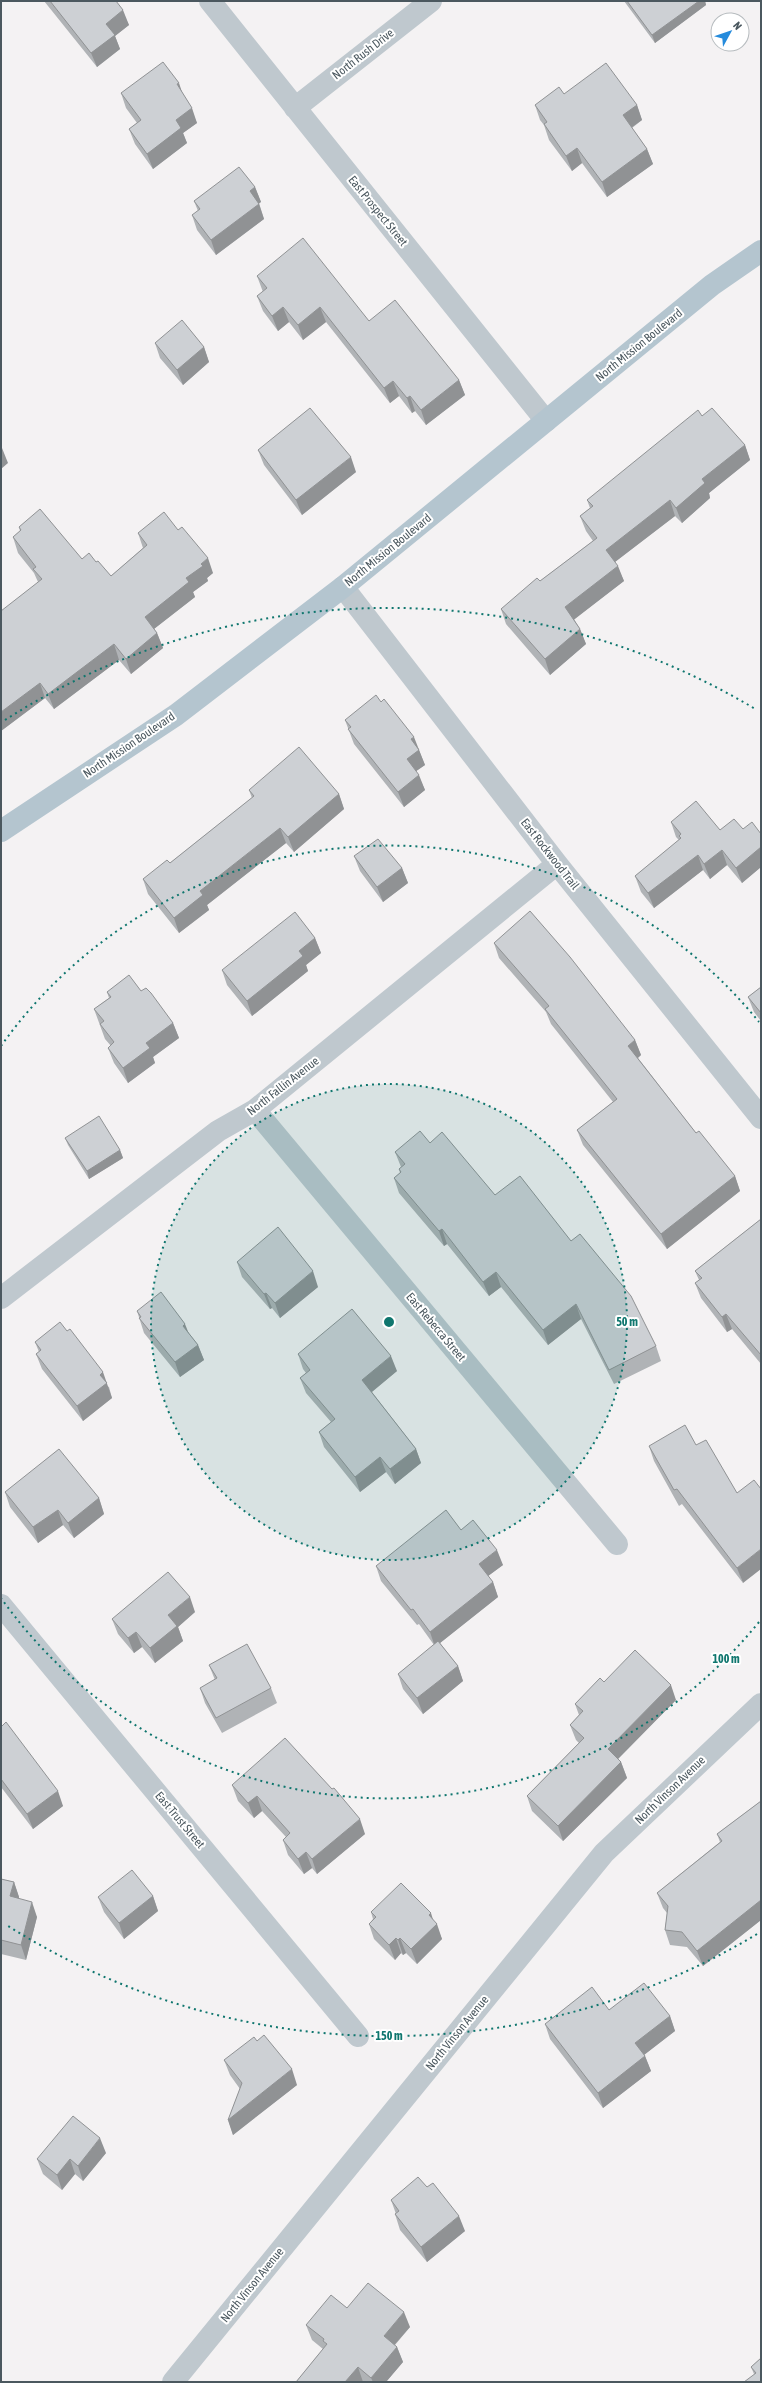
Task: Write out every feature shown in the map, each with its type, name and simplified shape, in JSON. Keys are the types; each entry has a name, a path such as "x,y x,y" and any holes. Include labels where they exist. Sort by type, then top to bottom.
{"main road":[{"name":"North Mission Boulevard","path":"1,831 176,715 343,587 712,285 761,251"}],"street":[{"name":"East Prospect Street","path":"210,1 546,421"},
{"name":"North Rush Drive","path":"295,108 431,1"},
{"name":"East Rockwood Trail","path":"343,587 557,864 761,1118"},
{"name":"North Fallin Avenue","path":"1,1298 218,1131 255,1110 557,864"},
{"name":"East Rebecca Street","path":"255,1110 617,1544"},
{"name":"East Trust Street","path":"1,1604 358,2036"},
{"name":"North Vinson Avenue","path":"173,2382 604,1853 761,1704"}],"building":[{"path":"50,1 116,1 123,10 106,24 115,35 91,53"},
{"path":"627,1 699,1 652,35"},
{"path":"163,62 179,83 177,84 192,108 176,120 181,128 147,154 129,129 141,120 121,93"},
{"path":"606,63 637,105 623,115 647,149 602,182 577,148 566,156 544,124 547,122 535,105 559,87 564,94"},
{"path":"239,167 255,187 250,191 259,204 211,240 192,215 200,209 194,201"},
{"path":"303,238 369,321 395,300 459,380 421,410 410,396 407,398 393,381 384,388 320,307 298,325 283,307 272,316 257,296 267,288 257,276"},
{"path":"182,320 204,347 177,370 155,343"},
{"path":"310,408 351,457 296,500 258,450"},
{"path":"712,408 745,445 702,479 705,483 676,508 670,500 606,550 618,566 565,607 580,629 545,659 501,609 537,578 540,581 597,538 580,516 593,506 587,500 698,410 702,416"},
{"path":"40,509 82,559 89,553 111,576 147,545 138,533 164,512 178,530 182,527 208,558 201,564 203,566 186,578 189,582 145,617 157,633 126,659 114,644 48,694 40,683 1,712 1,611 42,579 33,569 36,567 13,537 21,530 19,527"},
{"path":"376,695 381,702 384,699 414,737 411,739 419,750 407,759 419,775 398,792 348,729 351,727 345,720"},
{"path":"299,747 339,794 288,837 280,828 200,891 203,895 174,918 143,879 167,860 170,863 254,796 249,790"},
{"path":"696,801 720,830 734,819 743,829 752,822 761,834 761,847 736,868 722,850 704,864 698,855 648,893 635,876 681,838 679,836 681,834 671,822"},
{"path":"378,839 402,868 377,887 354,856"},
{"path":"530,911 570,957 635,1040 628,1046 696,1133 699,1131 735,1176 661,1234 577,1130 617,1099 545,1009 549,1006 494,943"},
{"path":"295,912 315,938 299,951 303,956 247,1001 222,970"},
{"path":"129,975 141,991 146,988 151,993 173,1023 146,1043 150,1048 123,1068 108,1048 114,1042 100,1024 104,1021 94,1009 111,997 107,992"},
{"path":"761,987 761,1013 748,997"},
{"path":"99,1116 120,1150 87,1171 65,1138"},
{"path":"420,1131 430,1143 442,1132 495,1195 520,1176 571,1241 580,1234 631,1296 656,1346 609,1370 576,1304 543,1330 496,1272 483,1282 442,1229 439,1231 394,1178 401,1172 399,1169 405,1164 395,1152"},
{"path":"761,1219 761,1355 726,1314 722,1317 695,1283 702,1278 695,1271"},
{"path":"278,1227 313,1271 275,1303 266,1293 264,1294 237,1262"},
{"path":"161,1292 185,1324 183,1326 198,1345 175,1362 139,1318 141,1317 137,1311"},
{"path":"352,1309 391,1356 362,1380 416,1449 390,1469 380,1457 355,1477 319,1432 335,1419 300,1378 310,1370 298,1354"},
{"path":"60,1322 67,1331 70,1329 103,1372 100,1375 107,1383 77,1406 36,1354 41,1350 35,1342"},
{"path":"685,1425 696,1445 706,1440 737,1493 754,1480 761,1489 761,1549 737,1568 677,1489 674,1490 649,1446"},
{"path":"59,1449 99,1498 68,1523 58,1510 33,1527 5,1492"},
{"path":"446,1510 461,1530 473,1520 497,1550 479,1564 493,1582 430,1632 413,1609 411,1610 376,1566"},
{"path":"168,1572 190,1597 168,1615 177,1626 150,1648 136,1632 128,1638 112,1619"},
{"path":"438,1641 458,1666 417,1698 398,1674"},
{"path":"247,1644 271,1688 216,1718 200,1688 217,1678 209,1665"},
{"path":"635,1650 671,1685 608,1749 621,1762 558,1826 527,1796 584,1738 570,1725 583,1711 575,1704 600,1678 604,1682"},
{"path":"6,1722 58,1791 27,1814 1,1779 1,1724 2,1726"},
{"path":"285,1738 332,1789 334,1788 360,1819 312,1859 306,1852 298,1859 283,1840 290,1833 257,1796 248,1803 232,1785"},
{"path":"761,1801 761,1900 697,1951 682,1932 665,1930 668,1906 657,1893 722,1841 717,1834"},
{"path":"132,1870 153,1896 119,1923 98,1897"},
{"path":"1,1879 14,1882 10,1896 32,1902 21,1945 1,1940"},
{"path":"401,1883 431,1913 429,1915 437,1924 411,1949 400,1938 398,1940 396,1938 389,1945 369,1924 376,1917 371,1912"},
{"path":"644,1983 670,2016 635,2043 645,2056 598,2093 545,2024 592,1987 609,2010"},
{"path":"264,2035 292,2069 228,2120 242,2083 224,2060 254,2037 257,2041"},
{"path":"73,2116 100,2138 78,2166 70,2159 57,2175 37,2159"},
{"path":"418,2177 427,2187 433,2183 459,2216 421,2247 395,2214 399,2211 391,2200"},
{"path":"368,2283 404,2312 384,2336 397,2347 371,2378 358,2367 345,2382 296,2382 327,2344 323,2341 324,2339 306,2325 331,2295 347,2308"},
{"path":"761,2358 761,2382 744,2382 756,2373 751,2367"}]}
